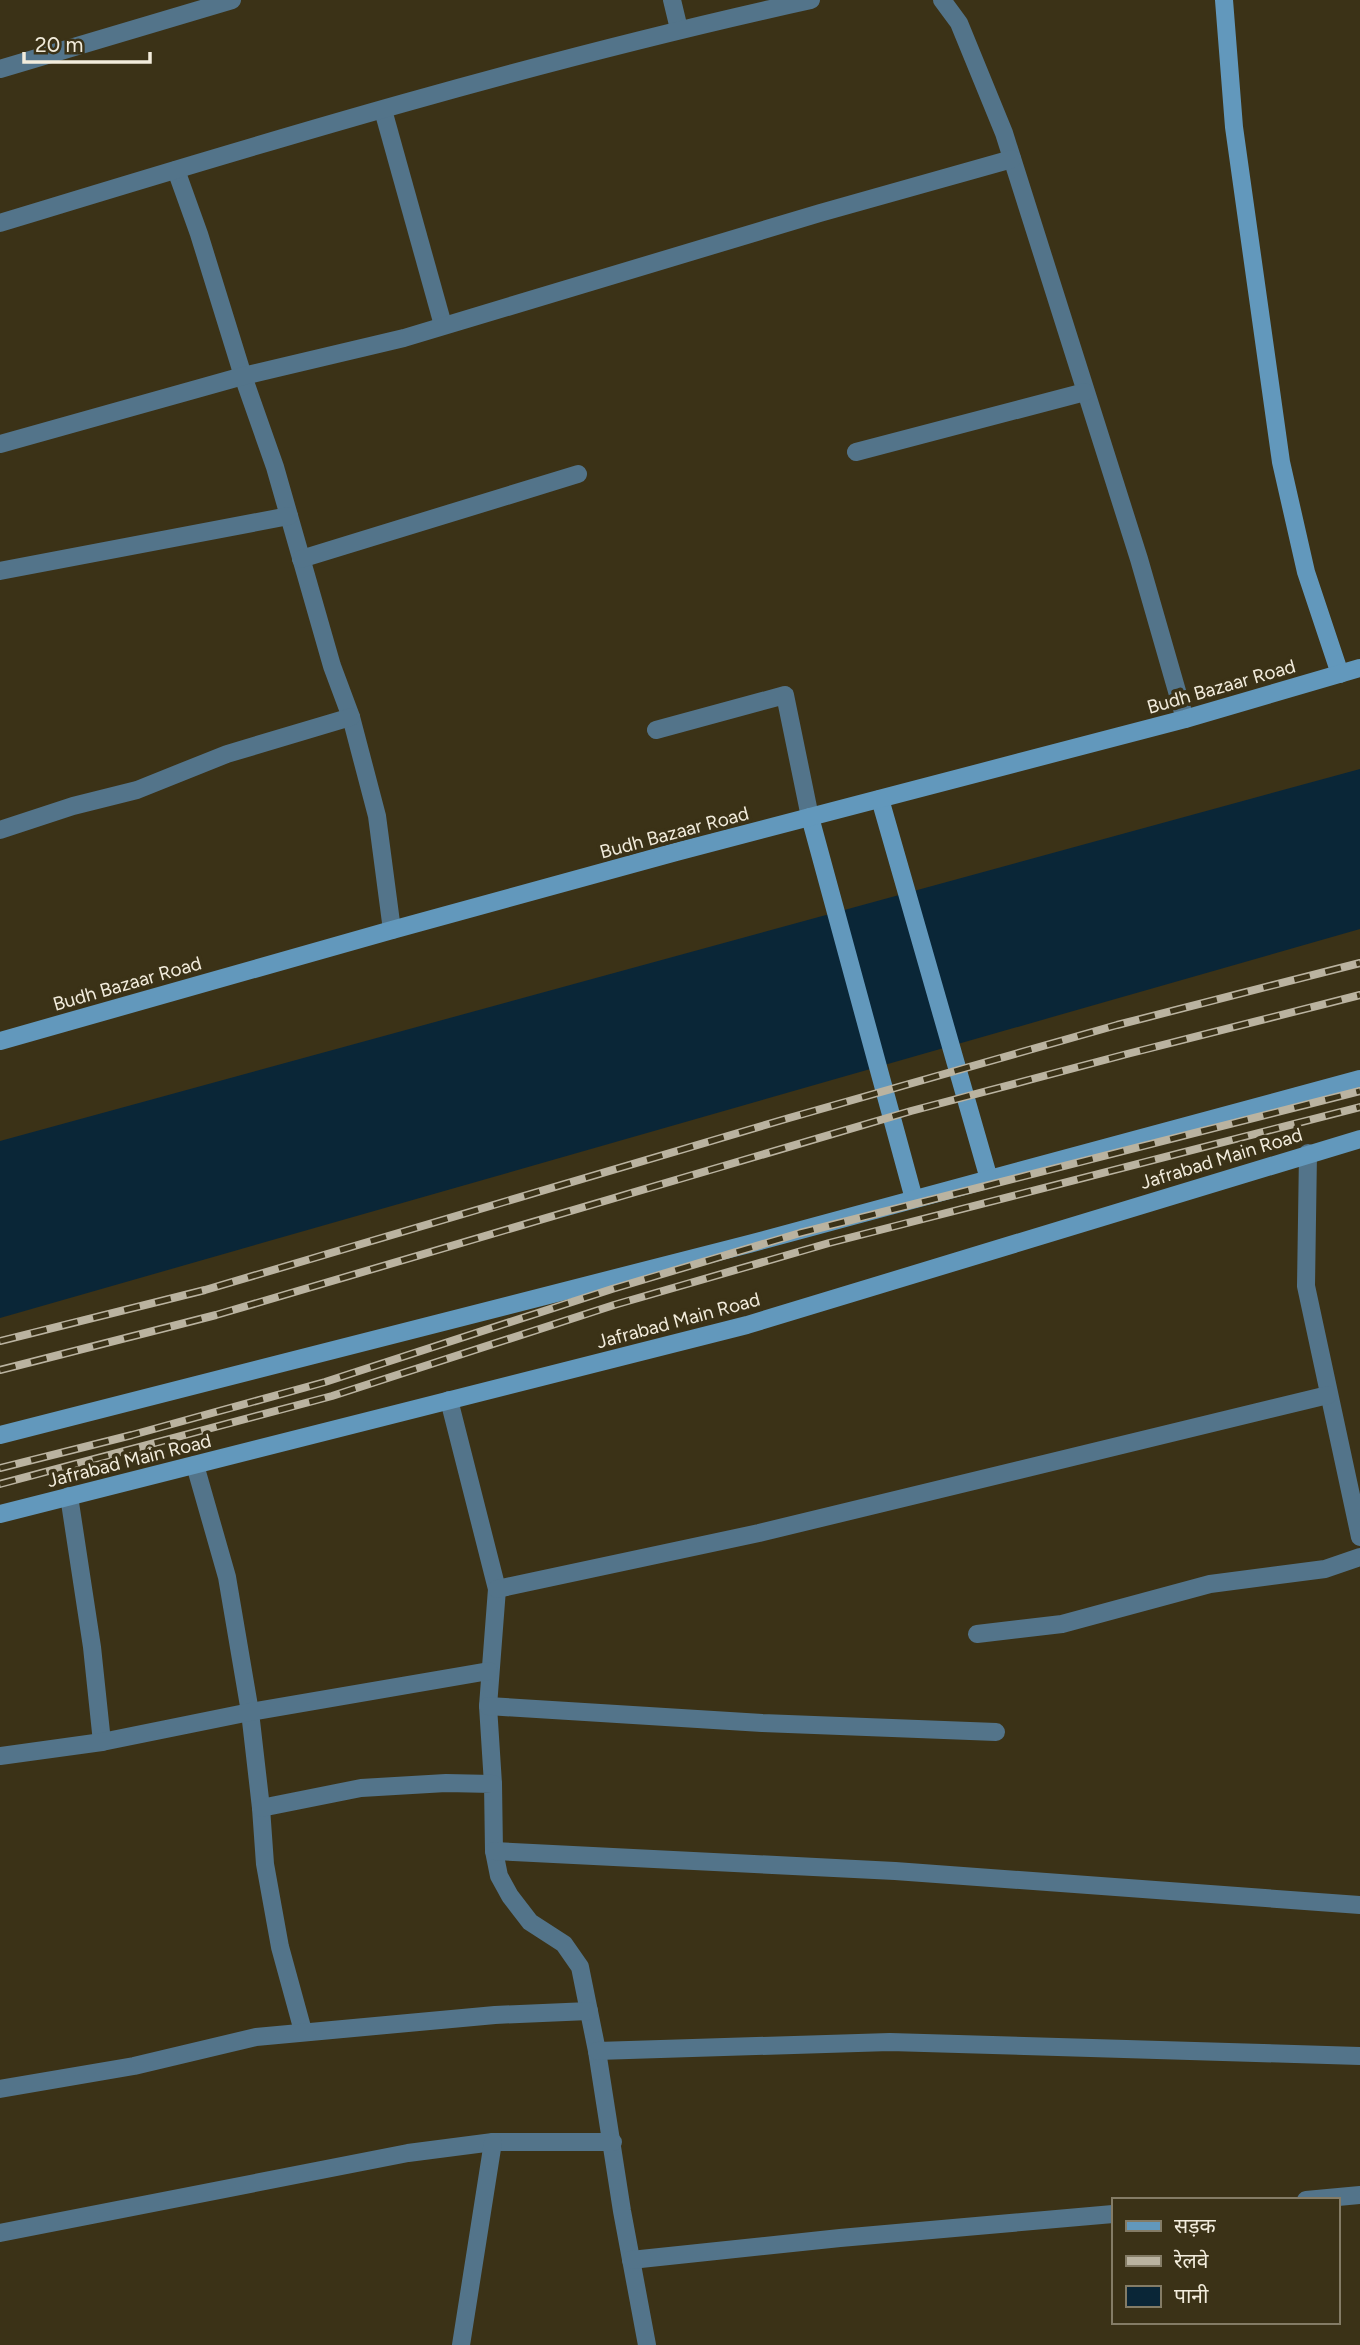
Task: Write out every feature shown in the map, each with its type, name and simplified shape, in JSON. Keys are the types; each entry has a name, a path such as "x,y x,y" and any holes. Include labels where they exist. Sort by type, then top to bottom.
{"street":[{"path":"0,69 232,0"},
{"path":"672,0 679,29"},
{"path":"0,223 383,110 679,29 811,0"},
{"path":"942,0 959,23 1004,133 1139,559 1185,719"},
{"path":"1224,0 1236,140 1281,462 1306,572 1339,674"},
{"path":"383,110 443,326"},
{"path":"0,444 243,376 404,338 820,213 1012,159"},
{"path":"176,170 275,467 332,666 351,717 377,816 392,930"},
{"path":"856,452 1086,392"},
{"path":"301,559 578,474"},
{"path":"0,571 289,516"},
{"name":"Budh Bazaar Road","path":"0,1041 392,930 1185,719 1360,668"},
{"path":"656,730 785,695 810,817 915,1199"},
{"path":"0,830 73,806 137,790 227,754 351,717"},
{"path":"880,799 989,1179"},
{"name":"Jafrabad Main Road","path":"0,1435 736,1247 1360,1079"},
{"name":"Jafrabad Main Road","path":"0,1514 747,1325 1360,1139"},
{"path":"1308,1153 1306,1286 1360,1537"},
{"path":"498,1589 759,1533 1328,1395"},
{"path":"449,1400 498,1589 488,1706 494,1784 494,1851 499,1876 530,1922 564,1944 580,1967 647,2345"},
{"path":"195,1465 227,1577 250,1712 265,1864 280,1947 303,2031"},
{"path":"69,1496 92,1647 102,1742"},
{"path":"977,1634 1062,1624 1210,1584 1325,1569 1360,1557"},
{"path":"0,1756 102,1742 250,1712 489,1671"},
{"path":"488,1706 762,1723 996,1732"},
{"path":"261,1808 361,1788 446,1783 494,1784"},
{"path":"494,1851 895,1871 1360,1905"},
{"path":"0,2090 134,2066 256,2037 495,2015 589,2011"},
{"path":"597,2051 890,2042 1360,2056"},
{"path":"0,2233 408,2153 493,2142 613,2142"},
{"path":"461,2345 493,2142"},
{"path":"1328,2198 1360,2195"},
{"path":"631,2260 1112,2214"}],"water":[{"path":"1360,769 1360,929 0,1318 0,1141"}],"railway":[{"path":"0,1341 205,1290 789,1118 1117,1025 1360,963"},
{"path":"0,1370 216,1315 911,1111 1360,995"},
{"path":"0,1468 325,1382 612,1289 800,1233 1360,1091"},
{"path":"0,1484 332,1396 614,1305 829,1243 1360,1107"}]}
